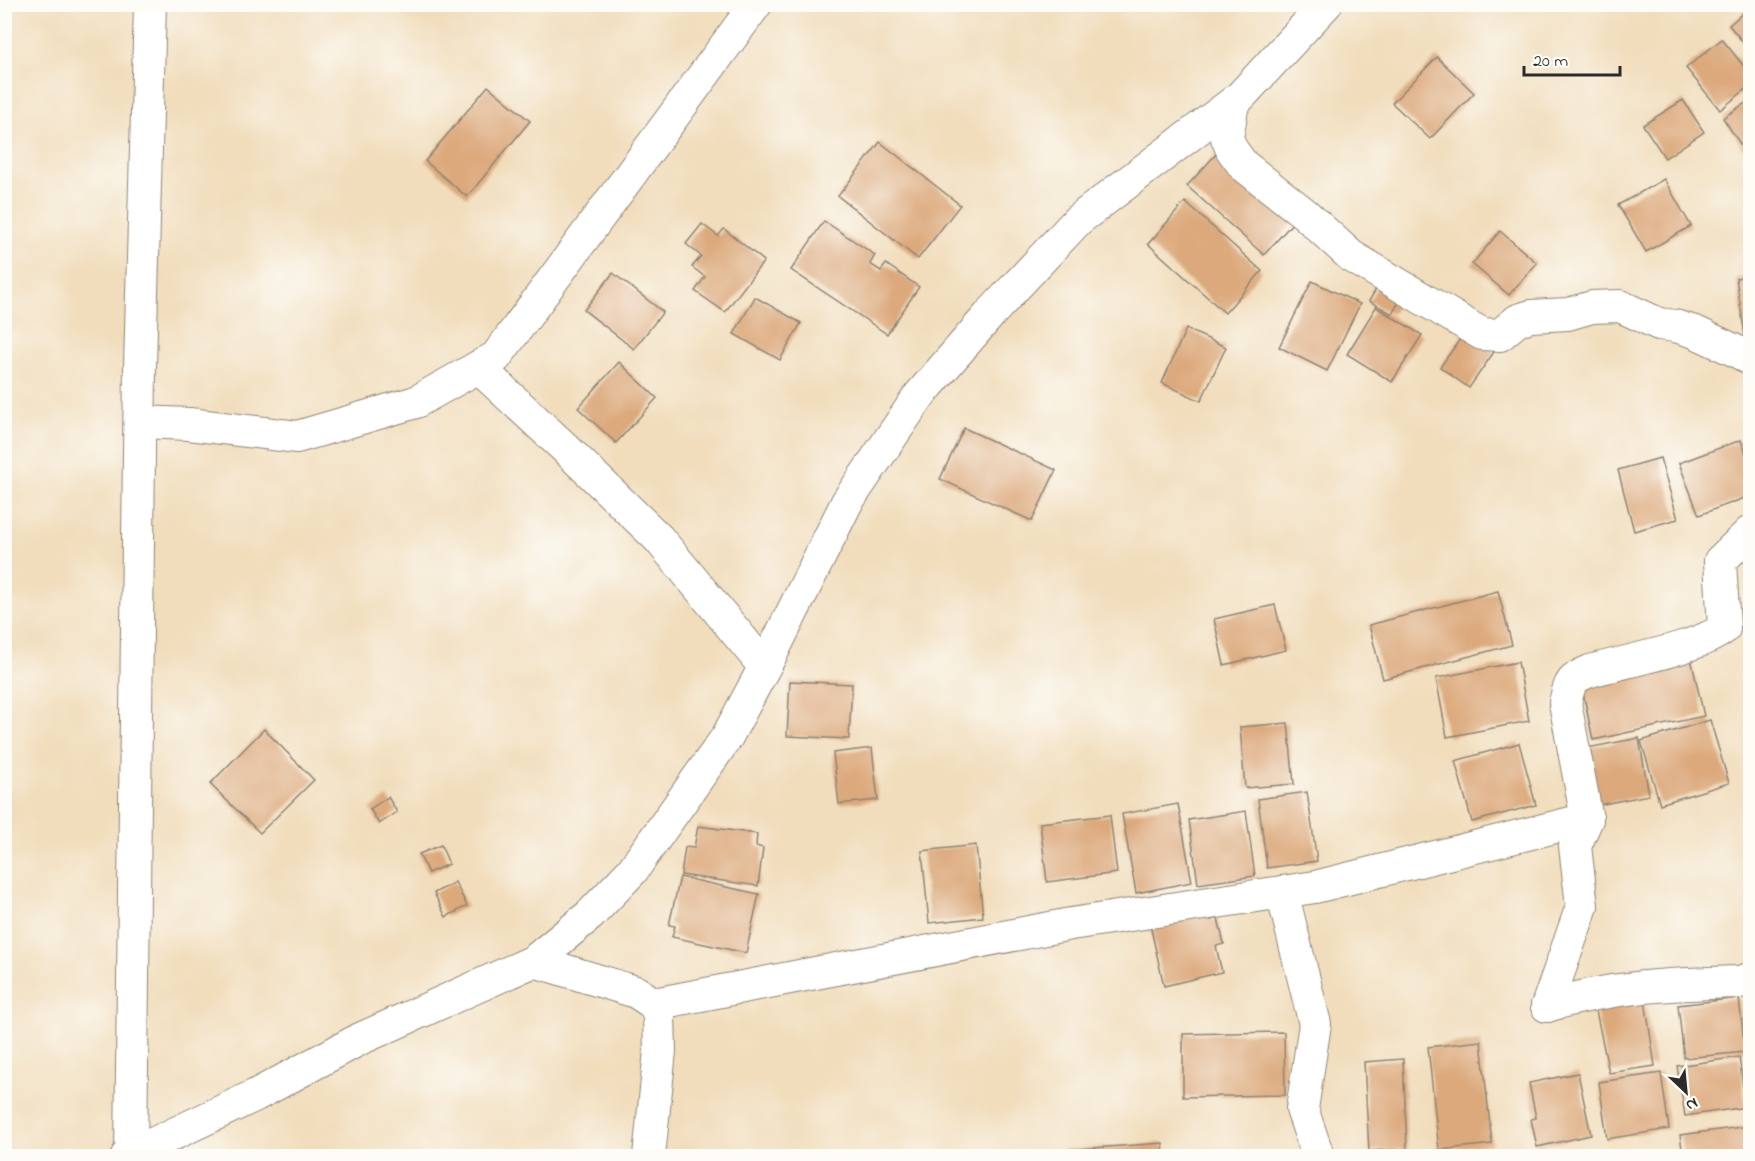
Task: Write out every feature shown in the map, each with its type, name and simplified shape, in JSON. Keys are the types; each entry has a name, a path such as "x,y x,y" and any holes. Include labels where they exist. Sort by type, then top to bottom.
{"street":[{"path":"150,4 140,422 130,1156 256,1095 360,1039 534,961 590,915 632,871 727,736 847,502 919,396 991,313 1078,220 1233,103 1326,4"},
{"path":"140,422 189,424 297,436 416,402 496,357 756,4"},
{"path":"1233,103 1227,138 1232,150 1243,165 1305,214 1351,256 1482,334 1500,335 1518,320 1531,316 1568,314 1592,307 1620,306 1659,324 1695,332 1750,359"},
{"path":"478,367 659,539 764,666"},
{"path":"1750,532 1720,561 1724,628 1694,643 1590,671 1575,677 1569,687 1565,703 1587,819 1575,846 1582,906 1547,1006 1581,995 1650,985 1739,982 1750,979"},
{"path":"654,1004 1071,924 1315,887 1587,819"},
{"path":"1282,892 1315,1024 1302,1109 1318,1156"},
{"path":"534,961 636,992 654,1004 659,1016 660,1052 649,1156"}],"building":[{"path":"1750,7 1750,51 1729,25"},
{"path":"1722,39 1750,74 1750,86 1720,110 1686,68"},
{"path":"1437,57 1474,93 1430,139 1392,103"},
{"path":"488,86 530,121 467,197 425,161"},
{"path":"1683,100 1704,132 1665,158 1643,125"},
{"path":"1750,100 1750,159 1723,118"},
{"path":"880,142 960,205 918,259 838,196"},
{"path":"1218,152 1295,220 1264,255 1187,186"},
{"path":"1664,179 1691,226 1646,252 1618,205"},
{"path":"1185,202 1262,271 1225,313 1148,244"},
{"path":"824,221 875,255 870,264 881,271 886,264 919,287 887,334 791,270"},
{"path":"702,224 718,236 724,229 764,261 725,312 695,291 705,277 692,267 701,256 686,244"},
{"path":"1500,231 1537,263 1509,295 1472,264"},
{"path":"613,273 663,312 634,349 584,310"},
{"path":"1750,276 1750,341 1746,342 1736,278"},
{"path":"1312,281 1360,304 1327,371 1279,347"},
{"path":"1379,284 1402,297 1392,314 1369,301"},
{"path":"755,297 801,323 780,360 734,334"},
{"path":"1376,307 1422,335 1392,382 1347,354"},
{"path":"1186,329 1226,347 1201,401 1162,383"},
{"path":"1465,332 1494,352 1469,388 1440,367"},
{"path":"619,362 657,398 616,443 578,408"},
{"path":"964,428 1056,470 1032,521 940,479"},
{"path":"1741,440 1750,465 1750,496 1699,515 1679,463"},
{"path":"1660,458 1678,519 1634,531 1618,470"},
{"path":"1498,591 1512,645 1383,679 1369,625"},
{"path":"1275,605 1286,650 1224,665 1214,619"},
{"path":"1690,654 1704,716 1593,740 1580,678"},
{"path":"1518,662 1529,721 1447,737 1436,678"},
{"path":"790,681 852,684 849,739 787,736"},
{"path":"1710,720 1729,783 1660,804 1641,741"},
{"path":"1288,723 1294,784 1245,788 1240,727"},
{"path":"264,729 314,780 260,833 210,784"},
{"path":"1639,738 1649,795 1598,805 1587,748"},
{"path":"1519,743 1536,805 1472,822 1455,761"},
{"path":"872,748 878,800 839,804 833,753"},
{"path":"1307,792 1317,861 1267,868 1258,799"},
{"path":"388,797 397,812 379,824 370,809"},
{"path":"1178,804 1192,882 1136,893 1122,814"},
{"path":"1246,811 1255,876 1198,884 1189,820"},
{"path":"1110,815 1117,873 1047,882 1040,823"},
{"path":"698,826 757,834 756,846 763,848 758,886 681,875 685,847 694,848"},
{"path":"441,845 449,864 428,873 419,854"},
{"path":"976,845 983,917 929,923 922,851"},
{"path":"680,877 759,894 746,953 672,937 675,926 669,925"},
{"path":"455,882 467,906 446,917 434,893"},
{"path":"1209,911 1211,920 1218,918 1224,944 1216,946 1222,972 1164,986 1150,925"},
{"path":"1739,998 1745,1052 1684,1058 1678,1005"},
{"path":"1645,1000 1655,1066 1609,1073 1595,1006"},
{"path":"1284,1032 1285,1095 1183,1097 1183,1034"},
{"path":"1481,1041 1492,1144 1439,1150 1428,1047"},
{"path":"1739,1057 1746,1107 1685,1116 1677,1066"},
{"path":"1403,1059 1407,1149 1369,1151 1364,1062"},
{"path":"1578,1073 1591,1135 1537,1147 1531,1119 1536,1118 1529,1083"},
{"path":"1661,1073 1669,1129 1607,1139 1599,1082"},
{"path":"1749,1126 1750,1156 1683,1156 1680,1135"},
{"path":"1163,1143 1164,1156 1065,1156 1064,1150"}]}
